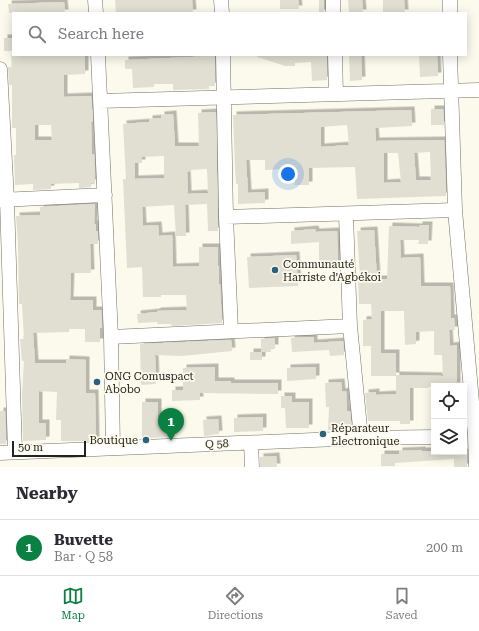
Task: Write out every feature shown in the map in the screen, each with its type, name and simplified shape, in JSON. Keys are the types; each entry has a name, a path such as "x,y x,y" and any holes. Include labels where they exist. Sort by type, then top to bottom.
{"street":[{"path":"95,0 96,12"},
{"path":"221,0 222,12"},
{"path":"333,0 333,12"},
{"path":"450,0 450,12"},
{"path":"98,56 111,336 113,448"},
{"path":"223,56 226,217 231,330"},
{"path":"335,56 336,94"},
{"path":"450,56 455,210 476,467"},
{"path":"0,69 6,354 15,452"},
{"path":"100,101 479,90"},
{"path":"3,200 105,195"},
{"path":"226,217 346,215 455,210"},
{"path":"346,215 350,326 361,438"},
{"path":"111,336 350,326"},
{"name":"Q 58","path":"0,453 361,438 431,437"},
{"path":"251,443 252,467"}],"building":[{"path":"115,0 192,0 193,12 116,12"},
{"path":"280,0 298,0 299,9 280,9"},
{"path":"319,0 324,0 324,12 319,12"},
{"path":"348,0 362,0 363,12 349,12"},
{"path":"383,0 404,0 405,12 383,12"},
{"path":"64,2 65,12 9,13 8,4"},
{"path":"4,38 12,38 12,51 4,51"},
{"path":"11,55 85,56 85,74 64,75 64,97 91,96 93,122 91,122 92,155 94,154 95,183 91,183 91,187 79,188 79,183 51,184 51,189 33,190 33,184 15,185 14,155 16,155 16,128 12,128 12,85 9,85 8,67 12,67","holes":["35,125 51,125 52,140 35,140"]},
{"path":"215,56 215,86 209,86 209,89 173,90 173,84 154,84 154,87 133,88 132,69 125,69 125,60"},
{"path":"327,56 327,80 312,81 311,62 295,63 295,66 285,66 257,57"},
{"path":"349,56 361,56 362,80 350,81"},
{"path":"419,56 437,56 438,76 420,77"},
{"path":"431,109 443,109 444,125 431,125"},
{"path":"411,110 412,126 375,128 376,141 444,140 446,196 357,199 355,167 309,168 309,185 295,185 295,174 289,174 288,169 265,170 265,160 246,160 248,193 265,192 265,203 238,204 233,115","holes":["347,125 349,145 321,147 321,127","430,152 431,180 416,180 414,153","384,153 398,153 401,182 384,183"]},
{"path":"216,112 218,231 208,231 207,204 185,205 186,236 176,236 174,205 142,207 143,226 158,225 159,236 172,235 173,267 199,266 199,247 218,247 222,323 172,326 171,324 157,324 157,322 138,323 137,314 157,311 187,310 186,295 143,297 142,267 127,268 123,179 126,179 123,124 149,122 149,119 161,118 161,115 173,114 175,146 199,146 198,113","holes":["164,156 164,178 135,179 135,163 142,163 142,157","207,169 208,193 188,194 187,172 190,170"]},
{"path":"95,204 94,224 96,224 96,231 98,231 98,244 90,244 91,273 71,273 70,300 93,300 93,310 101,310 102,328 100,328 100,342 85,342 85,329 69,329 69,332 33,333 35,363 66,363 66,359 86,360 86,393 95,393 96,441 61,441 61,420 56,420 57,392 39,391 39,423 46,423 46,440 23,441 22,393 24,361 22,361 20,339 24,339 22,304 19,304 16,216 40,215 40,207"},
{"path":"419,225 429,225 428,244 418,244 419,240 400,240 401,258 420,257 421,286 450,286 451,318 454,318 455,330 449,330 450,346 457,345 457,383 431,383 431,387 428,388 410,388 410,424 400,424 400,421 368,421 365,393 376,392 376,395 396,394 396,376 371,376 371,346 363,346 363,320 372,319 371,304 359,304 358,277 360,277 357,231 374,230 377,279 387,279 389,226 419,227","holes":["381,311 404,311 405,345 416,344 416,332 434,331 434,355 442,355 443,376 396,375 396,353 381,353"]},
{"path":"315,229 316,232 337,231 338,265 319,265 319,242 291,244 291,231"},
{"path":"296,255 298,286 249,288 247,257"},
{"path":"314,337 314,343 343,341 344,355 330,356 329,350 292,352 291,338"},
{"path":"275,338 275,348 271,348 271,352 261,352 261,339"},
{"path":"231,340 232,351 182,356 155,355 156,384 141,385 140,344"},
{"path":"250,352 262,352 262,360 250,360"},
{"path":"215,367 215,381 231,381 231,383 278,383 278,394 200,393 200,400 172,401 172,390 183,390 183,368"},
{"path":"316,367 316,379 287,381 287,368"},
{"path":"341,382 342,392 346,391 347,411 350,411 352,430 328,430 329,407 326,407 325,383"},
{"path":"281,396 292,396 292,402 309,402 309,428 286,428 285,408 281,408"},
{"path":"142,402 158,402 158,417 174,417 174,437 142,438"},
{"path":"0,411 5,411 6,444 0,444"},
{"path":"263,417 263,431 234,432 234,418"},
{"path":"218,419 219,434 204,436 203,420"},
{"path":"422,450 431,451 431,455 467,455 467,467 454,467 454,459 395,463 395,466 381,466 381,454 399,454 399,451"},
{"path":"276,456 277,467 260,467 260,457"}],"place":[{"name":"Communauté Harriste d’Agbékoi","path":"275,270"},
{"name":"ONG Comuspact Abobo","path":"97,382"},
{"name":"Réparateur Electronique","path":"323,434"},
{"name":"Boutique","path":"146,440"},
{"name":"Buvette","path":"171,441"}]}
